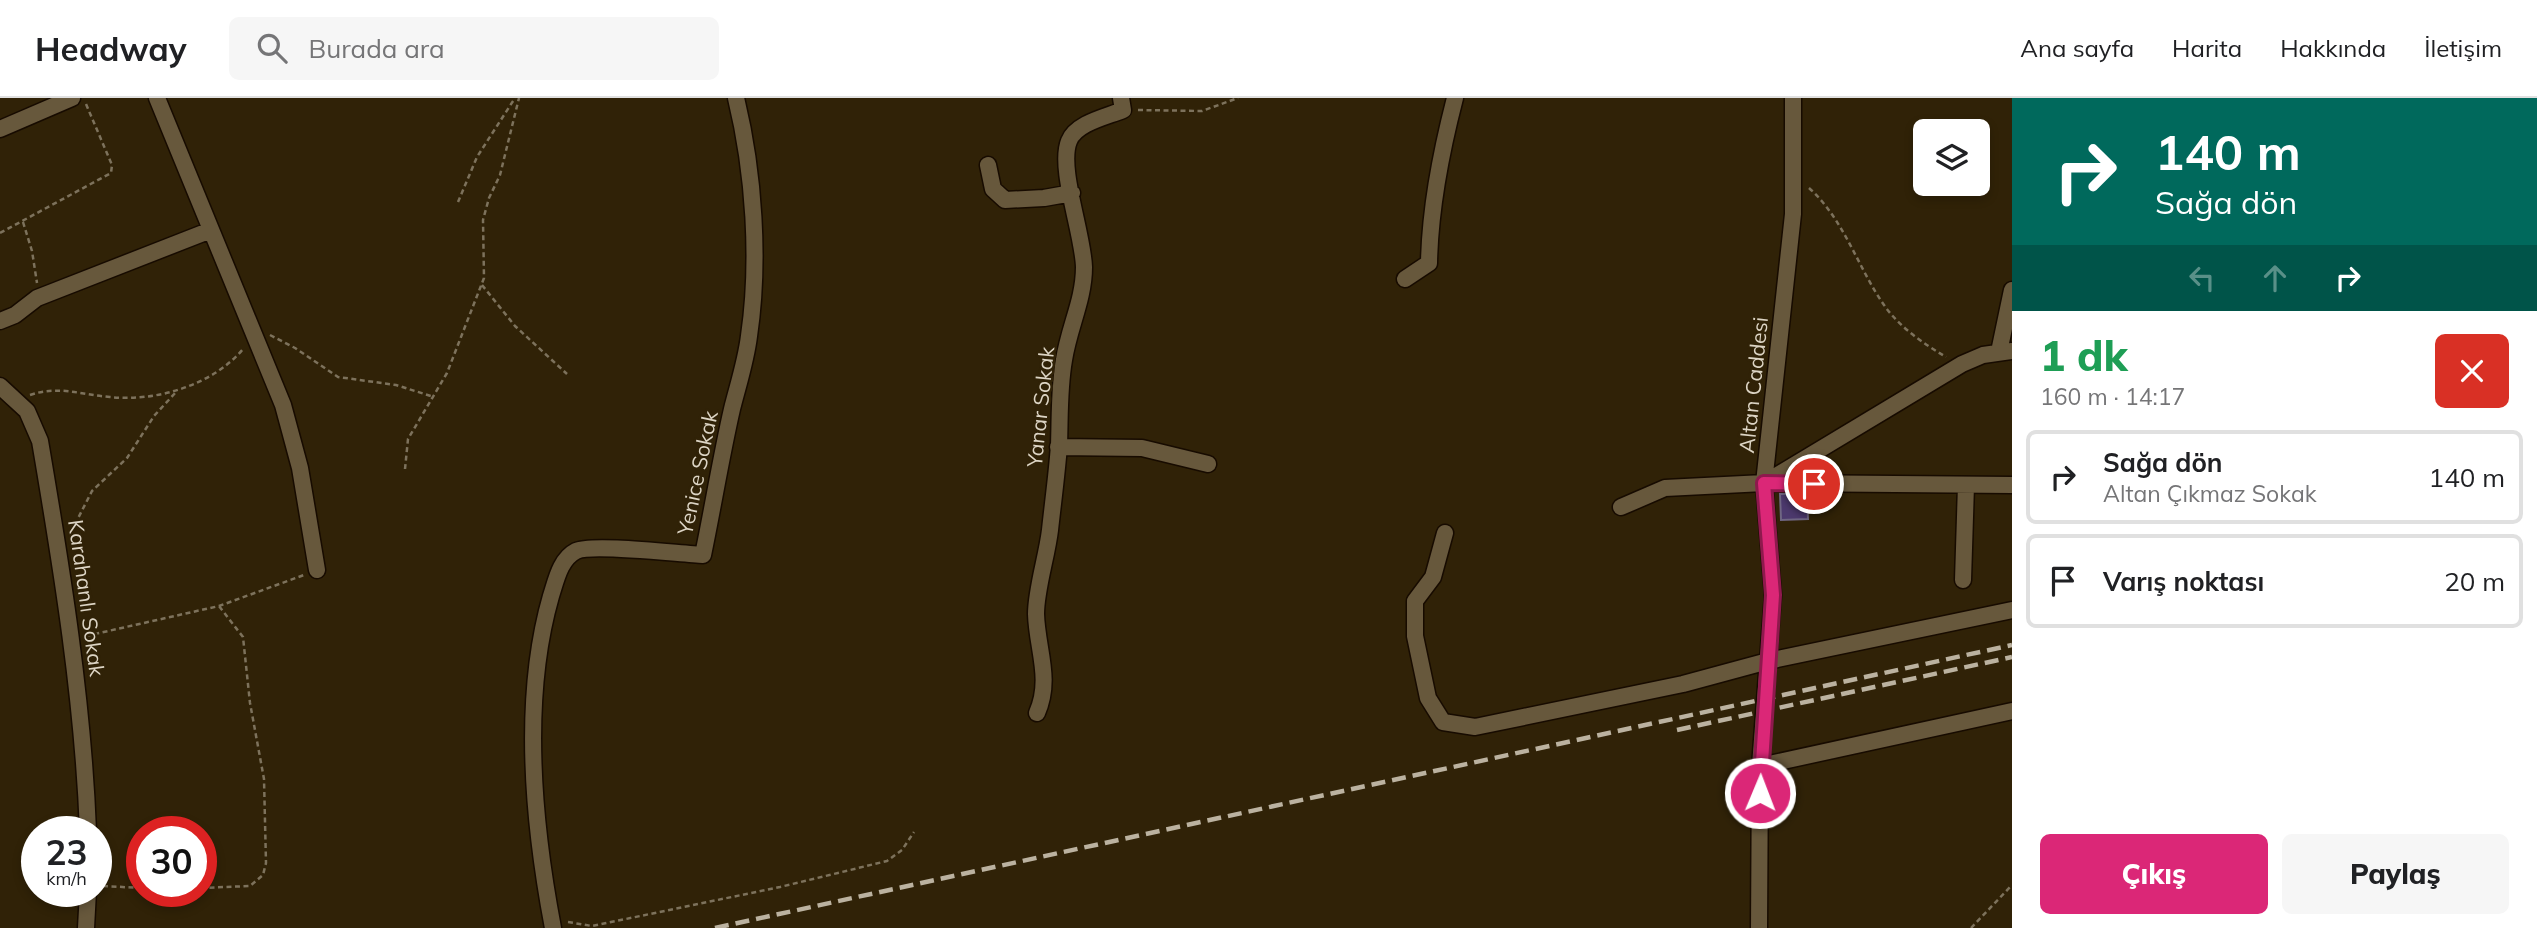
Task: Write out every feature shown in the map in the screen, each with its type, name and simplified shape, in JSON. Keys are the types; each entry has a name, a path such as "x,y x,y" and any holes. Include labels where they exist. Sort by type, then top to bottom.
{"street":[{"path":"0,129 72,98"},
{"path":"157,98 272,374 292,437 307,499 317,570"},
{"name":"Yenice Sokak","path":"552,923 541,848 535,758 535,681 542,633 561,567 574,552 587,548 703,555 745,361 753,306 755,276 750,168 736,98"},
{"path":"1405,279 1429,263 1429,227 1455,98"},
{"name":"Altan Caddesi","path":"1759,928 1760,766 1773,595 1764,483 1790,247 1794,178 1793,98"},
{"name":"Yanar Sokak","path":"1037,713 1044,696 1045,674 1036,613 1049,540 1063,364 1080,305 1083,284 1083,252 1065,160 1072,135 1122,104"},
{"path":"988,165 993,189 1005,200 1072,193"},
{"path":"0,321 15,315 37,298 211,230"},
{"path":"1764,483 1962,364 2005,351 2012,290"},
{"name":"Karahanlı Sokak","path":"0,386 18,401 33,420 40,441 71,638 87,816"},
{"path":"1058,447 1142,449 1208,464"},
{"path":"1620,507 1665,488 1764,483 2012,485"},
{"path":"1963,580 1966,485"},
{"path":"1446,533 1433,577 1415,601 1415,636 1428,698 1443,722 1475,727 1683,684 1768,660 2012,610"},
{"path":"1760,766 2012,711"},
{"path":"86,928 87,907"}],"path":[{"path":"0,233 111,173 112,165 83,98"},
{"path":"458,202 477,157 517,98"},
{"path":"405,469 408,439 457,349 482,285 483,219 500,175 517,98"},
{"path":"1122,104 1202,111 1238,98"},
{"path":"1794,178 1825,204 1885,306 1920,341 1962,364"},
{"path":"23,222 35,265 37,298"},
{"path":"482,285 514,326 567,374"},
{"path":"18,401 49,390 128,398 146,397 179,389 209,377 229,364 242,350 253,331 274,336 338,377 396,385 433,397"},
{"path":"69,538 92,491 127,458 154,416 179,389"},
{"path":"71,638 119,630 219,606 317,570"},
{"path":"217,887 250,886 263,875 266,863 264,779 250,703 243,638 219,606"},
{"path":"552,923 592,926 780,887 887,861 902,850 914,832"},
{"path":"1971,928 2012,886"}],"building":[{"path":"1780,494 1807,494 1808,519 1781,520"}],"railway":[{"path":"715,928 2012,645"},
{"path":"1677,730 2012,657"}],"route":[{"path":"1760,793 1773,595 1764,483 1814,484"}]}
